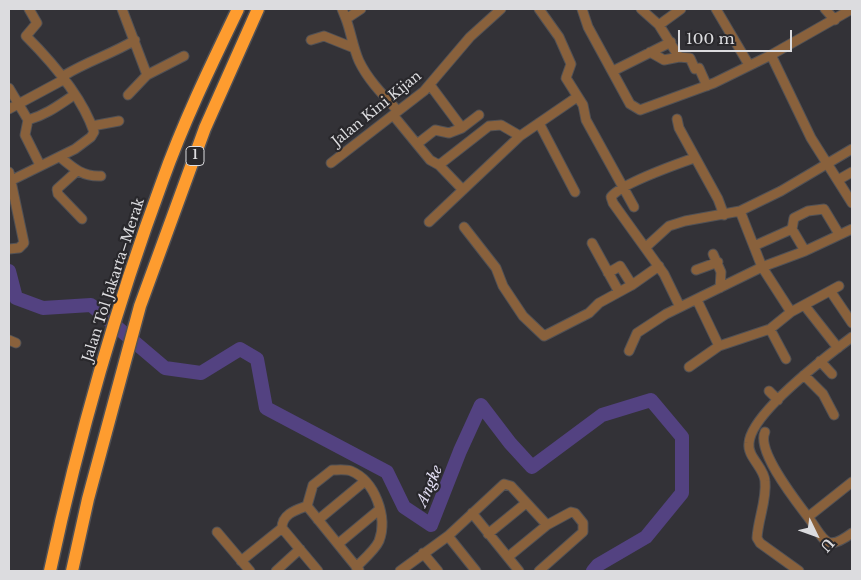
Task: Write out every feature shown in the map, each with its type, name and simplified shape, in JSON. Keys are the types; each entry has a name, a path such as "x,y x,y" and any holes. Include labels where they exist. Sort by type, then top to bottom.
{"highway":[{"name":"Jalan Tol Jakarta–Merak","path":"50,571 67,493 120,306 162,181 238,9"},
{"name":"1","path":"72,571 88,499 140,306 205,128 258,9"}],"street":[{"path":"9,249 19,248 24,243 10,176 60,157 75,149 91,137 94,132 86,112 74,95 39,48 26,36 37,23 29,9"},
{"path":"122,9 147,75"},
{"path":"342,9 359,62 417,144 430,160 439,165 463,190"},
{"path":"346,19 361,9"},
{"name":"Jalan Kini Kijan","path":"331,163 430,85 470,37 501,9"},
{"path":"539,9 563,44 571,64 566,78 583,105 586,120 634,207"},
{"path":"582,9 588,27 630,104 640,110 707,86 770,55 852,9"},
{"path":"641,9 659,25 679,57"},
{"path":"659,25 681,9"},
{"path":"716,9 749,65"},
{"path":"825,9 835,20"},
{"path":"311,40 324,36 354,48"},
{"path":"9,109 63,80 64,75 95,58 113,53 135,40"},
{"path":"613,71 671,42"},
{"path":"650,52 664,60 679,57 690,58 693,67 695,69 699,68 707,86"},
{"path":"770,55 811,138 852,203"},
{"path":"128,95 147,75 184,56"},
{"path":"430,85 462,128"},
{"path":"9,88 28,120 25,135 40,165"},
{"path":"28,120 54,109 74,95"},
{"path":"429,222 520,136 577,97"},
{"path":"417,144 435,130 446,133 462,128 479,115"},
{"path":"678,119 679,128 718,199 724,215"},
{"path":"92,126 119,121"},
{"path":"539,123 575,192"},
{"path":"439,165 489,126 501,125 520,136"},
{"path":"646,247 669,226 678,222 740,211 781,192 852,149"},
{"path":"60,157 77,171 92,176 101,176"},
{"path":"680,307 659,266 613,203 611,197 622,188 663,169 694,158"},
{"path":"77,171 58,189 58,194 82,219"},
{"path":"838,180 852,172"},
{"path":"805,251 792,229 794,218 822,208 826,210 839,234"},
{"path":"740,211 762,267 791,312"},
{"path":"464,228 496,268 503,286 523,316 544,336 589,313 599,303 632,285 659,266"},
{"path":"754,246 792,229"},
{"path":"630,351 633,338 642,328 680,307 762,267 805,251 852,229"},
{"path":"592,243 619,292"},
{"path":"696,270 716,258 721,272 720,288"},
{"path":"608,273 620,266 632,285"},
{"path":"689,367 719,346 770,329 791,312 839,286"},
{"path":"831,292 852,323"},
{"path":"697,300 719,346"},
{"path":"805,306 838,348"},
{"path":"770,329 786,359"},
{"path":"800,571 757,538 766,482 750,450 749,440 755,428 778,400 820,361 852,337"},
{"path":"820,361 832,374"},
{"path":"804,375 823,394 834,415"},
{"path":"769,391 778,400"},
{"path":"764,432 762,442 779,476 826,541 831,544 839,543 852,532"},
{"path":"332,470 351,471 365,481 378,499 380,509 379,542 358,569 307,506 313,485 332,470"},
{"path":"318,520 365,481"},
{"path":"808,517 852,482"},
{"path":"400,571 448,536 472,513 508,484 547,526"},
{"path":"488,534 526,503"},
{"path":"307,506 290,513 282,522 282,528 318,571"},
{"path":"338,544 380,509"},
{"path":"508,557 547,526 571,512 578,515 584,528 580,536 539,571"},
{"path":"472,513 519,571"},
{"path":"241,561 282,528"},
{"path":"218,532 250,571"},
{"path":"448,536 476,571"},
{"path":"277,571 300,549"},
{"path":"423,553 438,571"}],"waterway":[{"name":"Angke","path":"9,271 16,298 43,308 91,305 165,368 201,373 240,349 257,359 266,408 387,472 404,507 431,525 460,451 481,405 510,443 532,467 602,415 651,400 682,437 682,493 646,537 598,565 593,571"}]}
